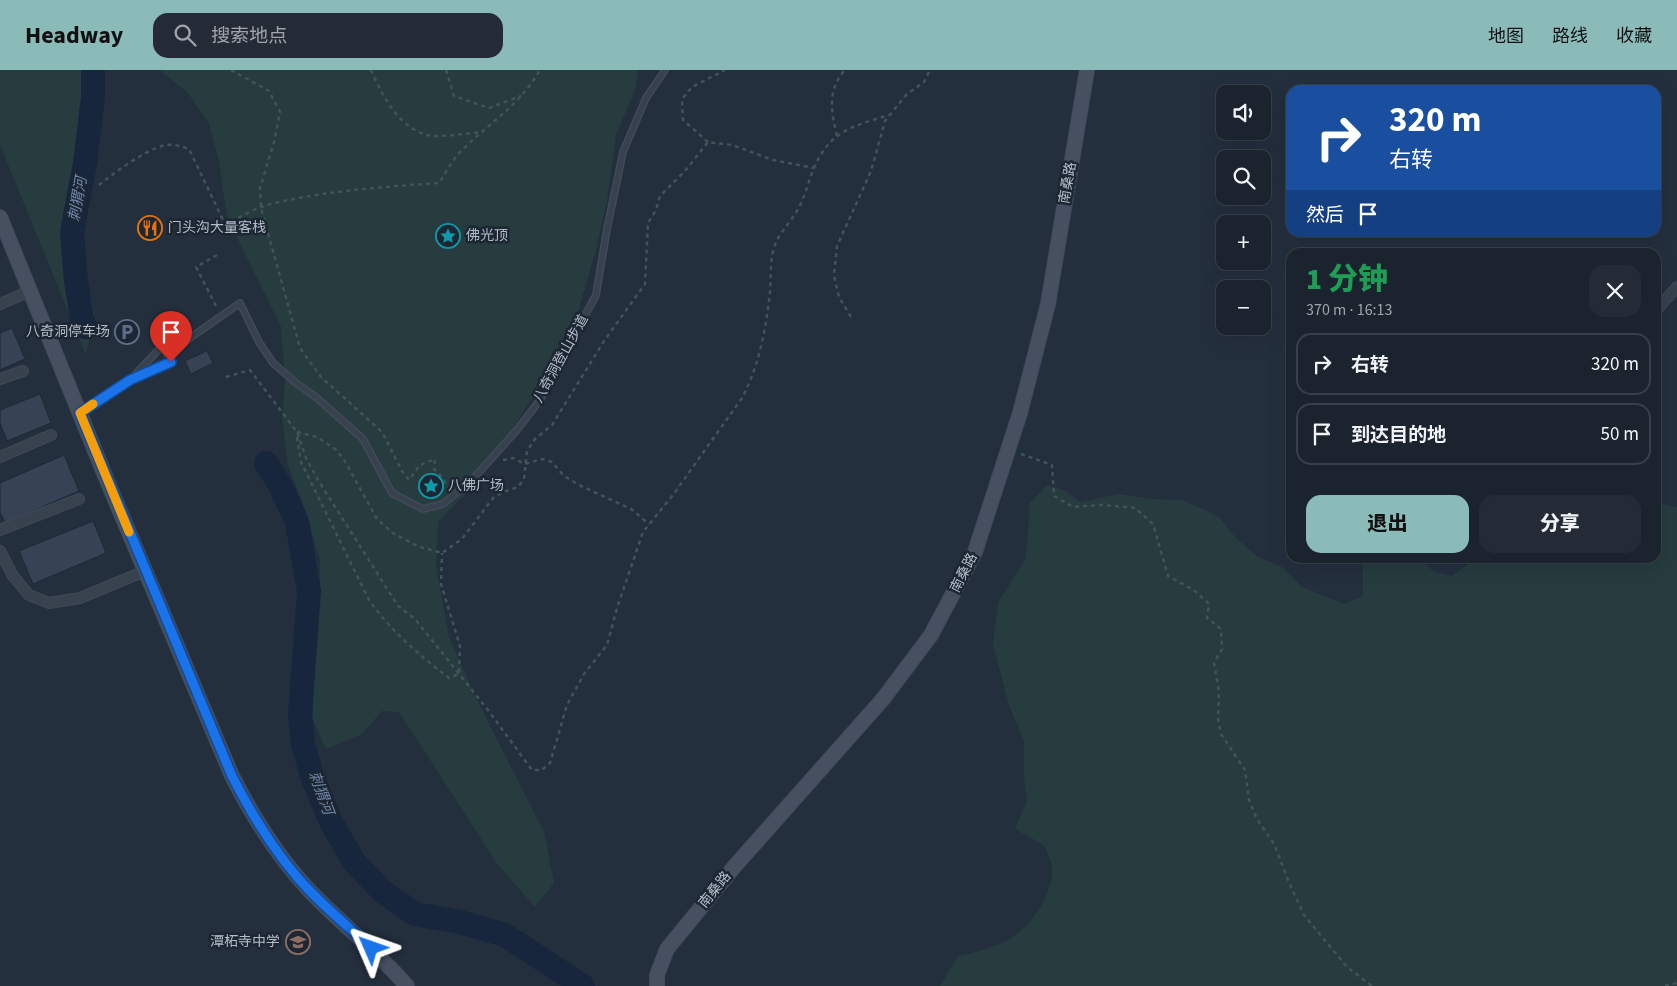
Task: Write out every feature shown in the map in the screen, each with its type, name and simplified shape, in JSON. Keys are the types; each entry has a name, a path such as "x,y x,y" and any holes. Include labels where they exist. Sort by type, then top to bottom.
{"street":[{"name":"南桑路","path":"657,986 657,975 667,949 734,867 882,699 931,636 975,552 1020,413 1048,304 1087,70"},
{"path":"0,217 145,571 232,776 261,829 281,857 309,890 371,948 407,986"},
{"path":"1661,305 1677,287"},
{"path":"0,304 30,291"},
{"path":"0,380 23,371"},
{"path":"0,457 52,435"},
{"path":"0,530 79,499"},
{"path":"0,551 13,576 29,595 49,603 80,598 145,571"}],"lane":[{"name":"八奇洞登山步道","path":"167,354 240,303 259,342 273,364 317,398 363,439 392,493 423,509 443,504 473,479 487,464 540,400 596,295 623,152 646,98 665,70"},
{"path":"80,413 130,380 171,362 163,346 130,380"}],"path":[{"path":"231,70 269,91 280,112 274,142 260,188 261,208 300,348 321,377 382,432 402,471 409,480 420,465 435,459 434,469 443,478 452,497"},
{"path":"371,70 381,94 405,122 417,132 436,136 484,132"},
{"path":"446,70 454,96 488,108 523,95"},
{"path":"99,185 141,157 162,146 176,144 189,149 225,224 261,208 306,198 384,187 439,183 460,152 523,95 540,70"},
{"path":"708,142 683,120 682,99 692,86 725,70"},
{"path":"837,136 832,118 832,90 846,70"},
{"path":"851,317 838,297 834,276 838,246 871,171 884,121 906,95 924,82 930,70"},
{"path":"226,377 250,370 296,432 306,458 318,480 398,606 415,619 532,770 542,770 550,763 567,705 584,674 607,645 642,532 679,487 742,398 751,381 766,324 772,252 777,239 798,209 814,168 829,144 837,136 850,128 889,115"},
{"path":"217,255 196,267 221,316"},
{"path":"296,432 301,462 369,600 380,616 433,666 449,678 459,674"},
{"path":"1008,450 1052,464 1054,496 1073,507 1104,505 1135,508 1153,524 1168,576 1194,590 1209,604 1207,618 1222,629 1222,649 1214,663 1219,692 1218,719 1221,734 1245,770 1250,800 1257,819 1274,844 1304,915 1347,967 1372,986"},
{"path":"487,464 513,458 526,464 542,459 552,462 564,476 631,508 649,524"},
{"path":"442,553 441,584 460,646 459,674"},
{"path":"1665,986 1677,983"}],"green space":[{"path":"0,70 83,70 85,105 77,161 77,211 83,263 95,315 86,355 0,145"},
{"path":"160,70 638,70 635,90 616,135 607,202 596,250 578,312 560,344 546,376 494,458 475,484 438,522 436,567 449,637 475,696 544,832 554,883 535,907 498,865 399,712 382,711 362,734 326,749 313,720 312,662 319,612 320,560 303,504 288,465 282,418 285,380 281,327 227,217 219,161 209,124 188,93"},
{"path":"1047,485 1064,490 1081,502 1118,494 1153,499 1182,500 1220,518 1235,537 1258,557 1282,567 1302,587 1344,604 1363,596 1363,563 1425,563 1433,571 1452,576 1469,563 1661,563 1661,504 1677,507 1677,986 940,986 958,956 997,945 1008,940 1027,925 1043,902 1051,882 1052,866 1045,846 1015,829 1027,801 1024,778 1024,742 1009,705 993,645 998,603 1026,558 1030,503"}],"building":[{"path":"12,328 25,359 0,370 0,333"},
{"path":"207,351 213,363 191,374 185,361"},
{"path":"40,394 51,423 7,441 0,423 0,410"},
{"path":"64,455 79,491 5,523 0,512 0,483"},
{"path":"93,521 106,553 33,584 19,551"}],"waterway":[{"name":"刺猬河","path":"85,327 76,281 72,232 85,163 93,97 93,70"},
{"name":"刺猬河","path":"266,463 280,485 297,522 309,591 300,715 303,744 312,776 331,822 355,863 383,892 415,914 460,922 505,935 583,986"}],"slow traffic":[{"path":"93,404 80,413 129,532"}],"place":[{"name":"门头沟大量客栈","path":"150,228"},
{"name":"佛光顶","path":"448,236"},
{"name":"八奇洞停车场","path":"127,332"},
{"name":"八佛广场","path":"431,486"},
{"name":"潭柘寺中学","path":"298,942"}],"route":[{"path":"171,362 130,380 80,413 232,776 246,803 261,829 294,873 309,890 371,948"}]}
